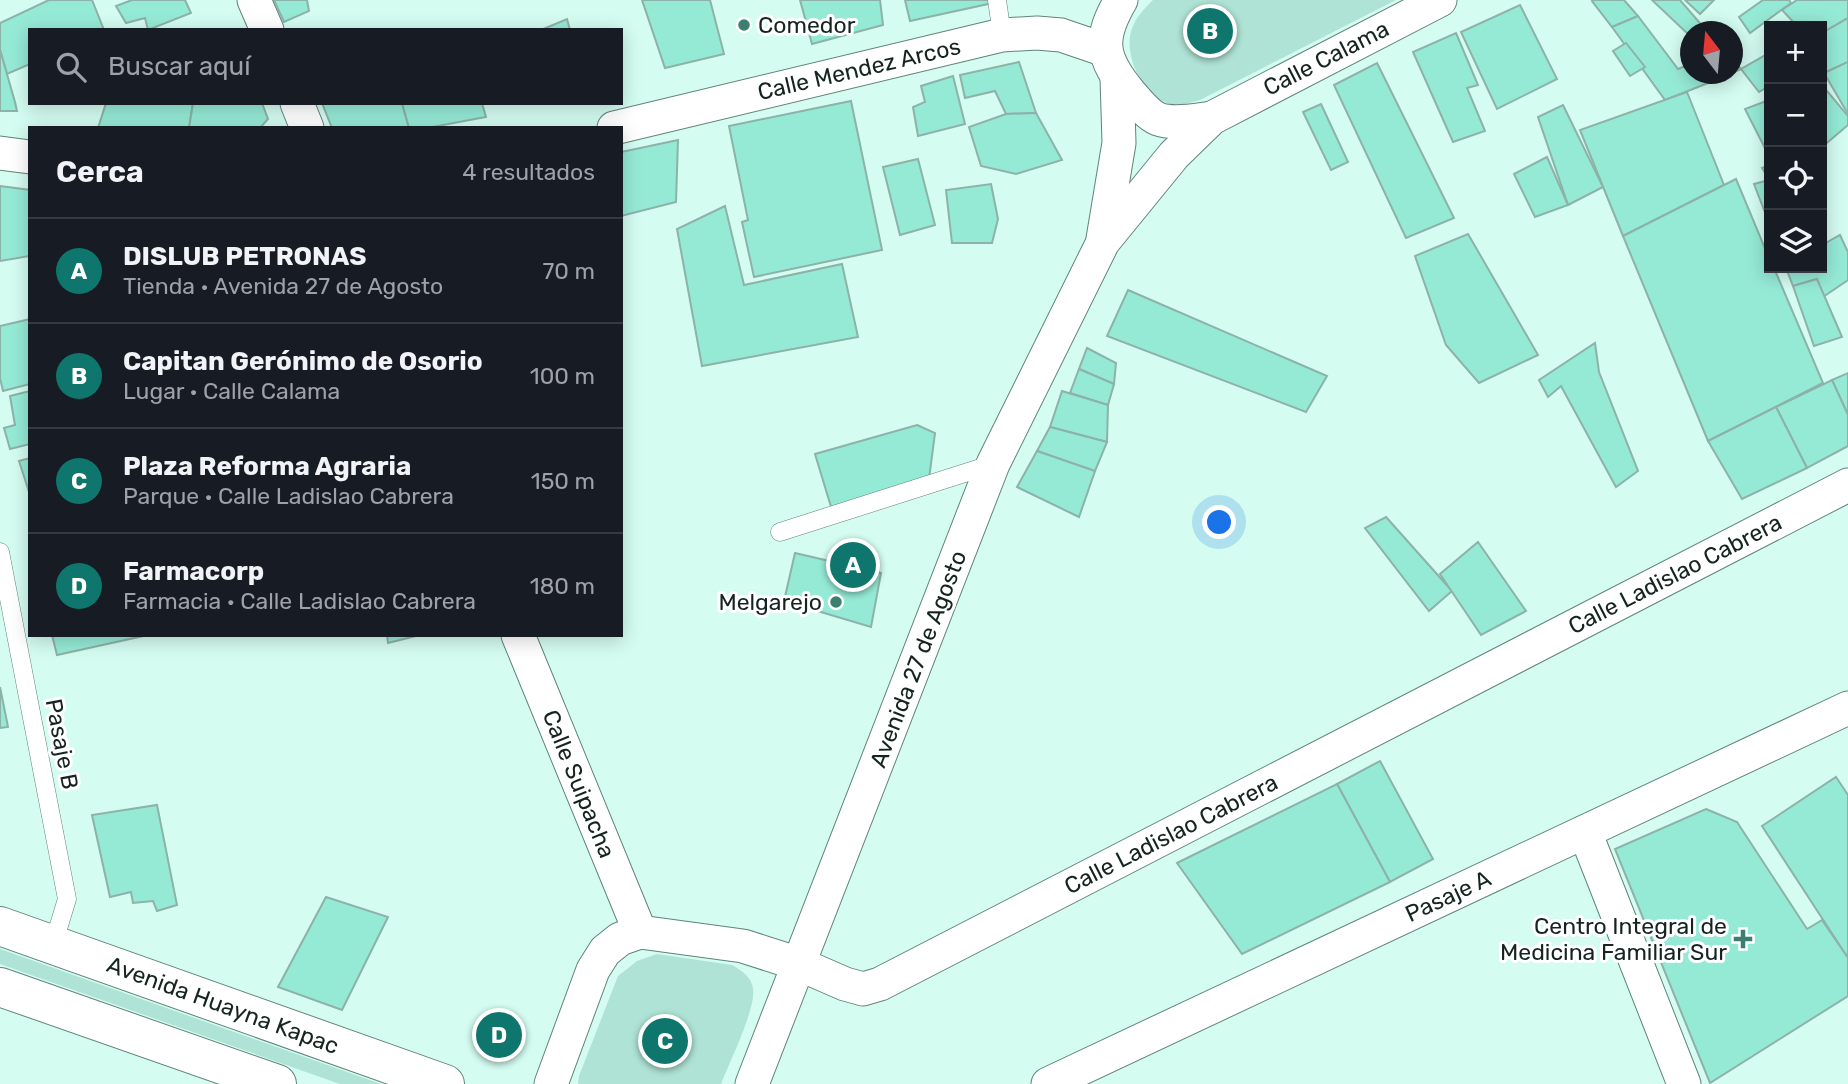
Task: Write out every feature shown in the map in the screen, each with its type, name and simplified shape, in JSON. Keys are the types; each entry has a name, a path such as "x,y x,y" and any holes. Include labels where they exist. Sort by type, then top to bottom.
{"main road":[{"name":"Avenida Huayna Kapac","path":"0,926 445,1084"},
{"path":"0,987 277,1084"}],"street":[{"path":"254,0 266,28"},
{"path":"1111,64 1108,22 1121,0"},
{"name":"Calle Calama","path":"1212,118 1440,0"},
{"name":"Calle Mendez Arcos","path":"622,126 1002,35 1037,33 1060,34 1111,64 1137,101 1157,119 1180,122 1212,118"},
{"name":"Avenida 27 de Agosto","path":"1103,242 1119,143 1111,64"},
{"path":"298,105 306,126"},
{"name":"Avenida 27 de Agosto","path":"752,1084 993,464 1103,242 1174,155 1212,118"},
{"path":"0,153 28,157"},
{"name":"Calle Ladislao Cabrera","path":"640,932 743,946 863,989 880,984 1848,485"},
{"name":"Calle Suipacha","path":"519,637 640,932"},
{"name":"Pasaje A","path":"1048,1084 1848,708"},
{"path":"1585,832 1684,1084"},
{"path":"551,1084 593,970 605,951 620,939 640,932"}],"lane":[{"path":"997,0 1002,35"},
{"path":"780,532 993,464"},
{"name":"Pasaje B","path":"0,552 67,899 54,945"}],"green space":[{"path":"1153,0 1396,0 1200,100 1179,105 1158,98 1149,90 1141,81 1132,58 1131,30"},
{"path":"0,949 381,1084 340,1084 0,964"},
{"path":"657,954 732,965 751,981 753,998 750,1009 721,1084 578,1084 618,976 637,961"}],"building":[{"path":"49,0 92,0 103,28 28,28 28,65 7,74 0,50 0,23"},
{"path":"132,0 185,0 191,13 148,28 145,18 126,23 116,6"},
{"path":"274,0 307,0 309,11 284,22"},
{"path":"642,0 710,0 724,54 665,68"},
{"path":"800,0 880,0 883,25 812,44"},
{"path":"905,0 991,0 988,4 910,21"},
{"path":"1624,0 1638,16 1612,27 1592,1"},
{"path":"1652,0 1680,0 1698,21 1680,21 1680,27"},
{"path":"1685,0 1714,0 1700,14"},
{"path":"1763,0 1789,0 1791,3 1750,33 1739,17"},
{"path":"1797,0 1848,0 1848,18 1827,30 1827,21 1792,21 1782,10"},
{"path":"1520,5 1557,79 1497,109 1461,32"},
{"path":"1638,16 1680,68 1680,84 1706,84 1665,100 1612,27"},
{"path":"1848,18 1848,62 1827,72 1827,30"},
{"path":"567,19 569,28 546,28"},
{"path":"1456,33 1478,85 1467,88 1485,131 1453,142 1413,52"},
{"path":"1626,43 1645,67 1630,76 1613,51"},
{"path":"0,50 15,102 17,111 0,111"},
{"path":"1764,56 1764,89 1759,92 1743,68"},
{"path":"1019,62 1036,113 1006,114 995,91 965,98 960,75"},
{"path":"1848,62 1848,114 1827,78 1827,72"},
{"path":"1377,63 1454,218 1406,238 1334,85"},
{"path":"953,76 965,124 918,136 913,107 925,102 921,86"},
{"path":"1827,91 1848,116 1848,125 1827,143"},
{"path":"1687,92 1724,185 1623,236 1580,130"},
{"path":"851,101 882,250 754,277 742,222 748,220 729,126"},
{"path":"1764,102 1764,146 1745,109"},
{"path":"1321,104 1348,162 1331,170 1303,112"},
{"path":"105,105 193,105 189,126 99,126"},
{"path":"193,105 263,105 268,119 262,126 189,126"},
{"path":"323,105 403,105 408,126 331,126"},
{"path":"403,105 483,105 486,117 438,126 408,126"},
{"path":"1563,105 1603,187 1568,205 1538,117"},
{"path":"1036,113 1062,160 1016,174 981,166 969,127 1006,114"},
{"path":"678,140 676,202 623,215 623,152"},
{"path":"1547,157 1568,205 1535,217 1514,174"},
{"path":"918,159 935,225 900,235 883,167"},
{"path":"1736,179 1764,246 1764,273 1776,273 1823,383 1708,441 1623,236"},
{"path":"1764,181 1764,210 1754,184"},
{"path":"991,184 998,219 992,243 952,243 946,190"},
{"path":"0,186 28,190 28,256 0,261"},
{"path":"725,206 744,285 842,264 858,337 702,366 677,229"},
{"path":"1468,234 1538,355 1479,383 1446,345 1415,256"},
{"path":"1840,235 1848,252 1848,280 1823,297 1817,279 1793,286 1788,273 1827,273 1827,242"},
{"path":"1817,279 1842,337 1814,346 1793,286"},
{"path":"1128,290 1327,376 1306,412 1107,336"},
{"path":"28,319 28,385 3,391 0,378 0,326"},
{"path":"1595,343 1599,372 1638,471 1616,487 1561,386 1548,397 1539,380"},
{"path":"1087,348 1116,363 1114,384 1079,369"},
{"path":"1079,369 1114,384 1108,405 1070,393"},
{"path":"1848,373 1848,415 1832,380"},
{"path":"1832,380 1848,415 1848,446 1807,468 1776,407"},
{"path":"1062,391 1108,405 1107,442 1050,427"},
{"path":"28,392 28,444 10,449 4,428 15,425 10,396"},
{"path":"1776,407 1807,468 1742,499 1708,441"},
{"path":"917,425 935,433 929,479 832,510 815,454"},
{"path":"1050,427 1107,442 1095,471 1037,451"},
{"path":"1037,451 1095,471 1079,517 1017,487"},
{"path":"28,459 28,489 19,461"},
{"path":"1386,517 1452,591 1429,611 1365,528"},
{"path":"1478,542 1526,611 1481,635 1440,574"},
{"path":"795,553 881,573 871,627 784,601"},
{"path":"52,637 139,637 57,655"},
{"path":"387,637 412,637 388,643"},
{"path":"0,687 8,727 0,728"},
{"path":"1380,761 1433,859 1390,882 1337,784"},
{"path":"1836,777 1848,795 1848,958 1762,826"},
{"path":"1337,784 1390,882 1242,954 1177,863"},
{"path":"157,805 177,905 157,911 153,901 133,903 131,892 110,897 92,815"},
{"name":"Centro Integral de Medicina Familiar Sur","path":"1706,809 1737,822 1807,929 1822,920 1848,958 1848,996 1710,1083 1615,849"},
{"path":"326,897 388,917 342,1010 278,987"}],"place":[{"name":"Comedor","path":"744,25"},
{"name":"Capitan Gerónimo de Osorio","path":"1210,31"},
{"name":"DISLUB PETRONAS","path":"853,565"},
{"name":"Melgarejo","path":"836,602"},
{"name":"Centro Integral de Medicina Familiar Sur","path":"1743,939"},
{"name":"Farmacorp","path":"499,1035"},
{"name":"Plaza Reforma Agraria","path":"665,1041"}]}
